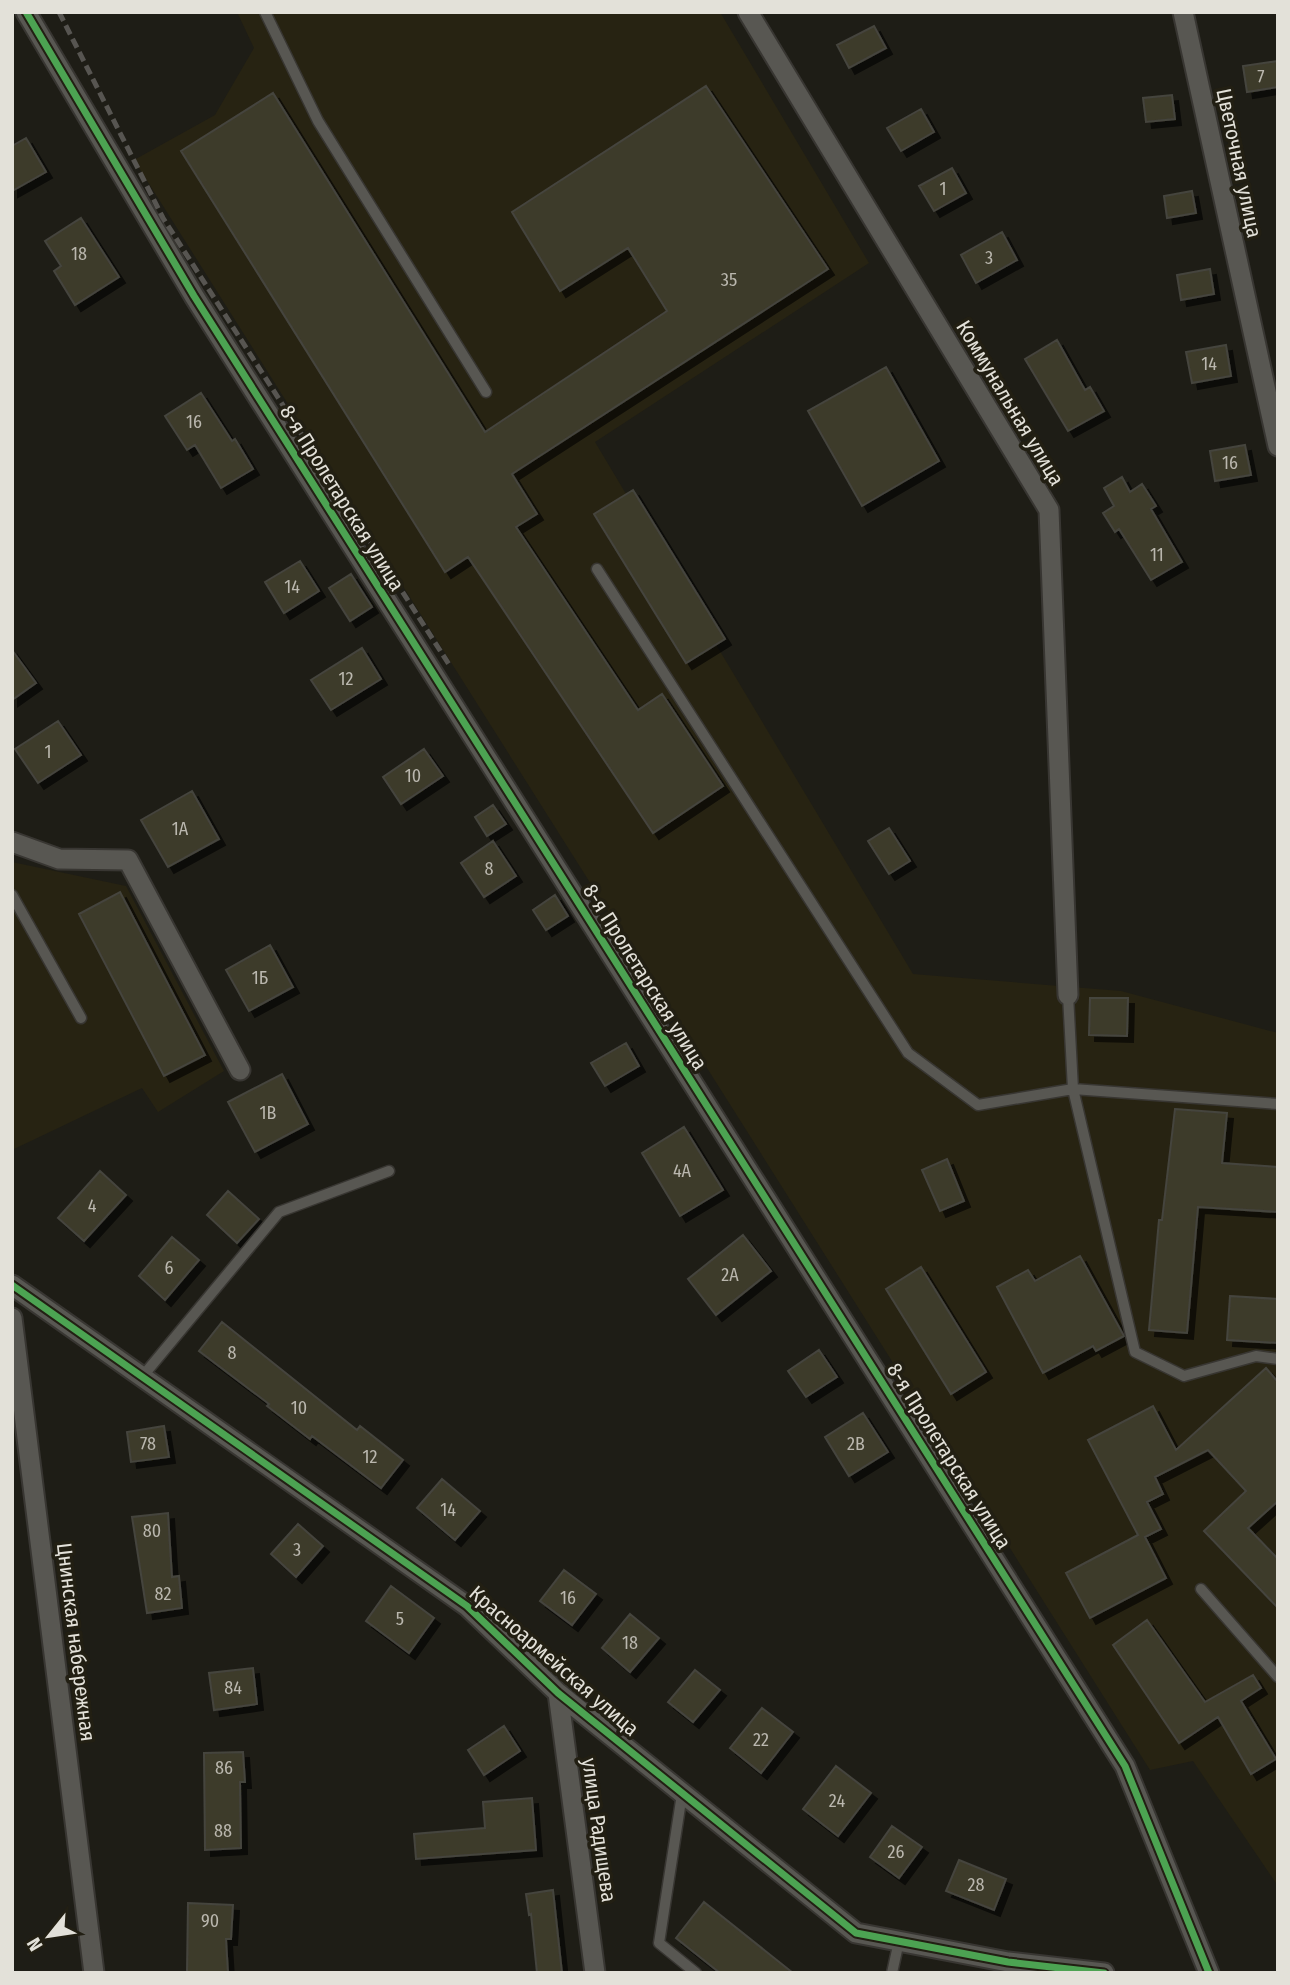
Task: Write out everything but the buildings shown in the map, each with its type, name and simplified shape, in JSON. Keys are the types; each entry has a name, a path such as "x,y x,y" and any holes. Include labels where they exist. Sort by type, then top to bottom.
{"street":[{"name":"8-я Пролетарская улица","path":"26,12 201,307 1125,1766 1209,1973"},
{"name":"Коммунальная улица","path":"748,12 1049,510 1068,995"},
{"name":"Цветочная улица","path":"1183,12 1278,446"},
{"path":"12,842 59,859 128,860 240,1070"},
{"name":"Красноармейская улица","path":"12,1285 467,1606 558,1693 856,1933 1008,1962 1104,1973"},
{"name":"Цнинская набережная","path":"12,1318 94,1973"},
{"name":"улица Радищева","path":"558,1693 595,1973"}],"lane":[{"path":"265,12 318,121 486,392"},
{"path":"597,569 908,1053 978,1105 1073,1089 1278,1104"},
{"path":"12,895 82,1018"},
{"path":"1068,995 1073,1089 1135,1352 1184,1376 1256,1356 1278,1359"},
{"path":"142,1377 279,1212 389,1171"},
{"path":"1201,1589 1278,1677"},
{"path":"682,1794 659,1943 696,1973"},
{"path":"892,1973 899,1941"}],"shaded area":[{"path":"237,12 720,12 869,263 595,442 913,974 1121,991 1278,1033 1278,1886 1193,1761 1150,1770 134,160 215,115 254,48"},
{"path":"12,862 126,886 224,1071 158,1112 142,1088 12,1150"}],"railway":[{"path":"59,12 163,218 450,666"}],"cycle path":[{"path":"26,12 194,296 1125,1766 1209,1973"},
{"path":"12,1285 467,1606 558,1693 856,1933 1008,1962 1104,1973"}]}
